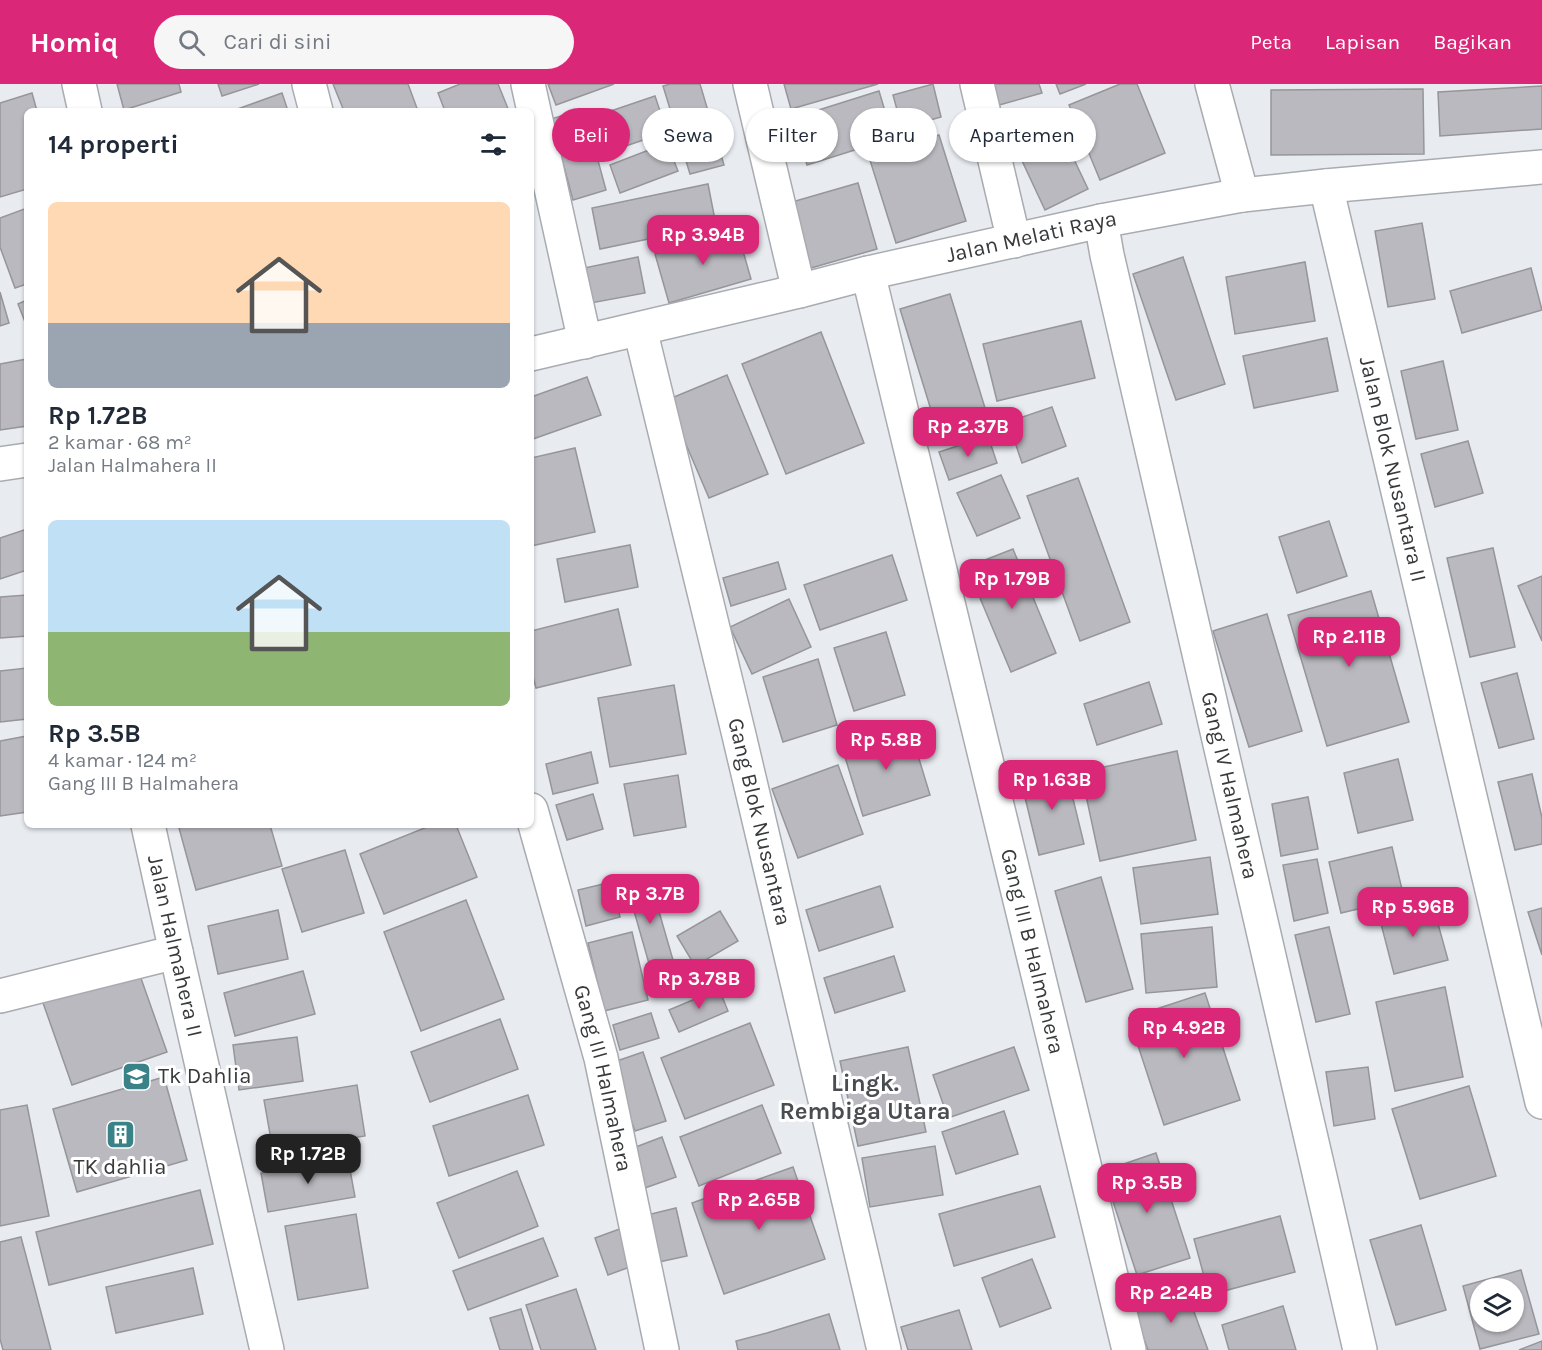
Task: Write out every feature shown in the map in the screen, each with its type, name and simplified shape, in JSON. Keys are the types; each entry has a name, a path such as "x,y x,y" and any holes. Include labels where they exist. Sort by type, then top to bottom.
{"street":[{"path":"79,84 85,108"},
{"path":"309,84 315,108"},
{"path":"528,84 533,108"},
{"path":"750,84 799,291"},
{"path":"978,84 1014,241"},
{"path":"1212,84 1242,195"},
{"path":"534,111 585,342"},
{"name":"Jalan Melati Raya","path":"534,353 868,273 1101,221 1242,195 1542,167"},
{"name":"Jalan Blok Nusantara II","path":"1326,186 1542,1102"},
{"name":"Gang IV Halmahera","path":"1101,221 1360,1350"},
{"name":"Gang III B Halmahera","path":"868,273 1129,1350"},
{"name":"Gang Blok Nusantara","path":"640,329 738,731 884,1350"},
{"path":"0,464 24,460"},
{"name":"Gang III Halmahera","path":"534,821 601,1058 662,1350"},
{"name":"Jalan Halmahera II","path":"149,828 267,1350"},
{"path":"0,996 176,952"}],"building":[{"path":"117,84 179,84 181,92 130,108 123,108"},
{"path":"218,84 259,84 222,96"},
{"path":"333,84 408,84 417,108 343,108"},
{"path":"460,84 498,84 508,108 444,108 438,93"},
{"path":"548,84 614,84 556,105"},
{"path":"700,84 707,108 670,108 663,86"},
{"path":"784,84 878,84 794,108 791,108"},
{"path":"933,84 941,117 937,118 937,108 897,108 893,95"},
{"path":"993,84 1039,84 1042,93 999,105"},
{"path":"1056,84 1086,84 1060,94"},
{"path":"1120,84 1137,84 1165,153 1100,180 1093,162 1096,162 1096,108 1070,108 1069,105"},
{"path":"1542,86 1542,129 1440,136 1438,92"},
{"path":"1423,89 1424,154 1271,155 1271,90"},
{"path":"879,91 884,108 850,108 850,152 838,155 838,108 825,108"},
{"path":"32,93 36,108 24,108 24,190 0,197 0,103"},
{"path":"282,93 287,108 240,108"},
{"path":"655,96 659,108 642,108 642,140 630,145 630,108 620,108"},
{"path":"939,135 966,221 896,243 871,162 937,162 937,136"},
{"path":"642,153 642,162 674,162 678,171 620,193 610,165 618,162 630,162 630,157"},
{"path":"563,162 598,162 606,190 573,200"},
{"path":"686,162 723,162 724,165 690,174"},
{"path":"1023,162 1075,162 1088,189 1045,210"},
{"path":"858,183 877,249 811,268 792,202"},
{"path":"708,184 716,225 600,249 592,208"},
{"path":"24,209 24,285 15,288 0,247 0,218"},
{"path":"1422,223 1435,299 1388,307 1375,231"},
{"path":"737,230 751,279 669,303 655,254"},
{"path":"638,257 645,293 591,303 584,268"},
{"path":"1183,257 1225,384 1176,400 1133,274"},
{"path":"1305,262 1315,321 1235,334 1226,277"},
{"path":"1531,268 1542,310 1462,333 1450,291"},
{"path":"0,292 9,323 0,326"},
{"path":"950,294 989,421 939,436 900,309"},
{"path":"24,301 24,319 18,304"},
{"path":"1081,321 1095,378 997,401 983,344"},
{"path":"821,332 864,443 786,474 742,364"},
{"path":"1327,338 1338,391 1254,408 1243,356"},
{"path":"24,360 24,426 0,430 0,364"},
{"path":"1443,361 1458,430 1416,439 1401,371"},
{"path":"727,375 768,474 709,498 667,400"},
{"path":"587,377 601,415 534,439 534,396"},
{"path":"1052,407 1066,446 1022,463 1008,422"},
{"path":"988,436 997,463 949,480 939,452"},
{"path":"1468,441 1483,493 1435,507 1421,454"},
{"path":"575,448 595,532 534,545 534,457"},
{"path":"1001,475 1020,518 977,536 957,493"},
{"path":"1078,478 1130,622 1080,641 1027,496"},
{"path":"1329,521 1347,576 1297,593 1279,537"},
{"path":"24,530 24,571 0,579 0,538"},
{"path":"630,545 638,587 565,602 557,559"},
{"path":"1493,548 1515,647 1470,657 1447,558"},
{"path":"1013,549 1056,653 1011,672 967,567"},
{"path":"892,555 907,600 820,630 804,585"},
{"path":"778,562 786,589 731,606 723,578"},
{"path":"1542,576 1542,641 1518,586"},
{"path":"1371,591 1409,722 1327,746 1288,615"},
{"path":"24,595 24,636 0,638 0,597"},
{"path":"789,599 811,647 752,674 730,627"},
{"path":"618,609 631,665 536,688 534,630"},
{"path":"1267,614 1302,731 1249,747 1213,631"},
{"path":"886,632 905,695 854,711 834,648"},
{"path":"818,659 837,725 783,742 763,677"},
{"path":"24,668 24,719 0,722 0,671"},
{"path":"1517,673 1534,739 1499,748 1481,683"},
{"path":"1149,682 1162,724 1097,745 1084,704"},
{"path":"674,685 686,754 610,767 598,698"},
{"path":"909,726 930,795 863,816 842,747"},
{"path":"24,737 24,812 0,816 0,741"},
{"path":"1177,751 1196,840 1100,861 1081,772"},
{"path":"591,752 598,783 553,794 546,764"},
{"path":"1398,759 1413,820 1358,833 1344,773"},
{"path":"838,765 863,834 798,858 772,789"},
{"path":"1065,766 1084,844 1039,855 1020,777"},
{"path":"1532,774 1542,818 1542,844 1515,850 1498,782"},
{"path":"678,775 686,827 634,836 624,784"},
{"path":"593,794 603,829 567,840 556,805"},
{"path":"1308,797 1318,849 1281,856 1272,804"},
{"path":"179,828 271,828 282,866 196,890"},
{"path":"425,828 457,828 477,877 384,914 360,854"},
{"path":"1392,847 1404,898 1341,913 1329,862"},
{"path":"345,850 364,913 302,932 282,869"},
{"path":"1210,857 1218,914 1141,924 1133,868"},
{"path":"1317,859 1328,913 1294,921 1283,865"},
{"path":"1101,877 1133,989 1086,1002 1055,891"},
{"path":"612,882 620,917 586,926 578,890"},
{"path":"651,884 673,960 650,967 628,890"},
{"path":"880,886 893,927 819,951 806,910"},
{"path":"466,900 504,999 421,1031 384,932"},
{"path":"1432,902 1448,960 1394,974 1379,916"},
{"path":"1542,908 1542,955 1528,912"},
{"path":"278,910 288,959 218,974 208,926"},
{"path":"720,911 738,941 695,966 677,936"},
{"path":"1212,927 1217,987 1146,993 1141,934"},
{"path":"1329,927 1350,1014 1316,1022 1295,935"},
{"path":"632,932 648,1000 604,1011 588,943"},
{"path":"894,956 905,991 835,1013 824,978"},
{"path":"137,967 167,1052 72,1085 42,1000"},
{"path":"303,971 315,1014 235,1036 224,993"},
{"path":"1445,987 1463,1077 1395,1091 1376,1002"},
{"path":"719,989 728,1011 679,1032 669,1010"},
{"path":"1205,993 1240,1100 1164,1125 1129,1018"},
{"path":"651,1013 659,1038 620,1050 613,1025"},
{"path":"500,1019 518,1069 430,1102 411,1052"},
{"path":"750,1023 774,1085 685,1119 661,1058"},
{"path":"297,1037 303,1081 239,1090 233,1045"},
{"path":"908,1047 926,1132 858,1146 840,1061"},
{"path":"1014,1047 1029,1090 948,1118 933,1075"},
{"path":"643,1052 666,1121 635,1131 611,1063"},
{"path":"1368,1067 1375,1119 1334,1126 1326,1072"},
{"name":"TK dahlia","path":"164,1077 187,1160 77,1192 53,1109"},
{"path":"357,1085 365,1136 273,1151 264,1100"},
{"path":"1469,1086 1496,1176 1420,1199 1392,1109"},
{"path":"528,1095 544,1145 449,1176 433,1126"},
{"path":"27,1105 49,1216 0,1226 0,1110"},
{"path":"762,1105 781,1153 699,1186 680,1137"},
{"path":"1004,1111 1018,1154 956,1174 942,1132"},
{"path":"662,1137 676,1177 642,1189 628,1150"},
{"path":"935,1146 943,1195 870,1207 862,1158"},
{"path":"1156,1153 1190,1258 1137,1275 1103,1171"},
{"path":"348,1159 355,1197 268,1212 261,1173"},
{"path":"793,1167 825,1259 724,1294 692,1203"},
{"path":"517,1171 538,1226 459,1258 437,1203"},
{"path":"1040,1186 1055,1237 954,1266 939,1214"},
{"path":"200,1190 213,1244 49,1285 36,1232"},
{"path":"676,1208 687,1256 654,1263 643,1216"},
{"path":"356,1214 368,1288 298,1300 285,1226"},
{"path":"1280,1216 1295,1272 1209,1295 1194,1239"},
{"path":"1421,1225 1446,1310 1396,1325 1370,1240"},
{"path":"625,1227 638,1264 608,1275 595,1238"},
{"path":"21,1237 51,1350 3,1350 0,1339 0,1242"},
{"path":"543,1238 558,1276 468,1310 453,1271"},
{"path":"1032,1259 1051,1308 1000,1327 982,1278"},
{"path":"193,1268 203,1314 116,1333 106,1287"},
{"path":"1521,1270 1523,1278 1492,1278"},
{"path":"1524,1281 1539,1334 1480,1349 1475,1332 1524,1332"},
{"path":"1470,1284 1470,1312 1463,1286"},
{"path":"576,1289 596,1350 541,1350 526,1305"},
{"path":"1186,1290 1208,1350 1148,1350 1133,1309"},
{"path":"1283,1306 1296,1350 1229,1350 1222,1325"},
{"path":"521,1309 533,1350 500,1350 490,1318"},
{"path":"959,1310 972,1350 908,1350 901,1327"},
{"path":"829,1314 840,1350 738,1350 736,1341"},
{"path":"1542,1341 1542,1350 1519,1350"}],"place":[{"name":"Tk Dahlia","path":"137,1076"},
{"name":"TK dahlia","path":"120,1135"}],"district":[{"name":"Lingk. Rembiga Utara","path":"865,1097"}]}
